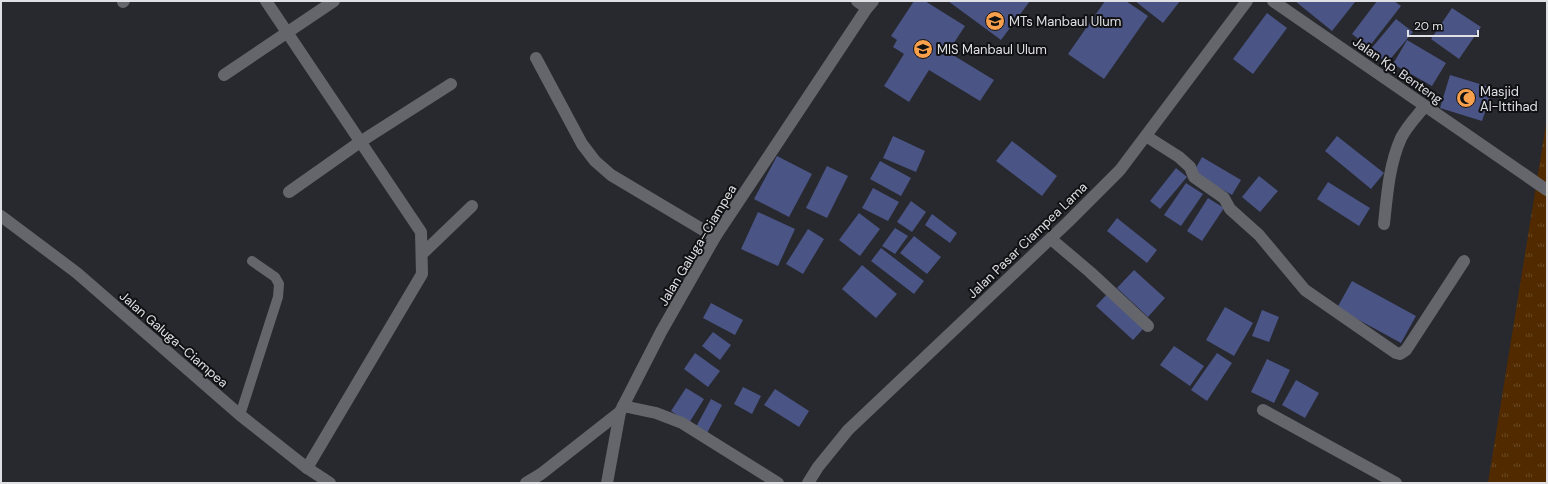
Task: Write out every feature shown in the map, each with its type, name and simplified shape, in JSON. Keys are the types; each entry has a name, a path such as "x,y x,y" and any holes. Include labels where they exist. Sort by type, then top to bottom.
{"street":[{"path":"266,1 421,232 422,274 307,468"},
{"path":"224,75 334,1"},
{"name":"Jalan Pasar Ciampea Lama","path":"808,483 818,467 848,430 1051,239 1120,170 1248,1"},
{"name":"Jalan Kp. Benteng","path":"1273,1 1547,190"},
{"name":"Jalan Galuga–Ciampea","path":"526,483 541,474 622,409 661,332 715,237 865,3"},
{"path":"536,58 582,144 595,161 610,175 715,237"},
{"path":"289,192 360,142 451,84"},
{"path":"1384,224 1391,170 1396,152 1408,127 1425,106"},
{"path":"1146,136 1179,157 1188,165 1194,177 1224,198 1230,209 1258,235 1306,290 1396,353 1400,354 1406,350 1464,261"},
{"path":"422,254 472,206"},
{"name":"Jalan Galuga–Ciampea","path":"1,216 77,273 240,415 307,468 330,483"},
{"path":"1051,239 1090,272 1148,326"},
{"path":"607,483 622,409 656,413 682,423 778,483"},
{"path":"1263,410 1396,483"}],"lane":[{"path":"240,415 278,297 279,284 275,277 252,261"}],"green space":[{"path":"1547,118 1547,483 1488,483"}],"building":[{"name":"MIS Manbaul Ulum","path":"914,1 925,1 965,26 948,52 994,80 980,101 929,70 909,102 884,86 904,54 893,47 897,40 891,36"},
{"name":"MTs Manbaul Ulum","path":"948,1 1030,1 1001,40"},
{"path":"1105,1 1126,1 1148,16 1104,79 1068,54"},
{"path":"1135,1 1180,1 1163,23"},
{"path":"1295,1 1353,1 1355,2 1332,31"},
{"path":"1377,1 1394,1 1401,6 1369,47 1352,34"},
{"path":"1452,8 1481,27 1459,59 1431,39"},
{"path":"1267,13 1287,28 1253,74 1233,59"},
{"path":"1396,19 1413,32 1387,63 1370,50"},
{"path":"1407,40 1446,63 1432,86 1393,64"},
{"name":"Masjid Al-Ittihad","path":"1450,75 1493,88 1482,121 1440,108"},
{"path":"893,136 925,151 916,172 883,158"},
{"path":"1337,136 1384,173 1371,189 1325,151"},
{"path":"1012,141 1057,176 1042,196 996,161"},
{"path":"777,156 812,174 789,217 754,199"},
{"path":"1202,157 1241,180 1232,195 1193,173"},
{"path":"880,161 911,178 901,196 870,179"},
{"path":"827,166 848,176 827,218 806,208"},
{"path":"1176,168 1187,177 1160,209 1150,201"},
{"path":"1259,176 1278,191 1260,212 1242,197"},
{"path":"1328,182 1370,208 1359,226 1317,199"},
{"path":"1186,183 1203,194 1181,226 1164,215"},
{"path":"873,188 899,202 888,221 862,208"},
{"path":"1208,198 1224,208 1202,241 1187,231"},
{"path":"911,201 926,212 912,232 897,222"},
{"path":"758,212 795,229 778,266 741,249"},
{"path":"859,213 880,229 860,256 839,240"},
{"path":"932,214 957,233 950,243 925,225"},
{"path":"1117,218 1157,250 1147,263 1107,231"},
{"path":"895,228 908,236 895,254 882,246"},
{"path":"808,229 824,239 803,274 786,264"},
{"path":"914,236 941,257 927,274 900,253"},
{"path":"881,248 924,281 914,294 871,261"},
{"path":"862,265 897,294 876,318 842,289"},
{"path":"1134,270 1165,298 1148,317 1117,288"},
{"path":"1352,281 1416,316 1401,343 1337,308"},
{"path":"1107,294 1143,329 1133,340 1096,306"},
{"path":"711,303 743,320 735,335 703,318"},
{"path":"1225,307 1253,323 1234,356 1206,340"},
{"path":"1262,310 1279,317 1269,342 1252,336"},
{"path":"713,332 731,345 720,360 702,346"},
{"path":"1174,346 1204,366 1190,386 1160,365"},
{"path":"695,353 720,371 708,387 684,369"},
{"path":"1217,353 1232,363 1207,401 1191,390"},
{"path":"1267,359 1290,370 1274,403 1251,392"},
{"path":"1296,380 1319,393 1305,418 1282,405"},
{"path":"743,387 761,396 752,414 734,404"},
{"path":"686,388 704,399 689,423 671,411"},
{"path":"775,389 809,411 799,427 764,405"},
{"path":"711,399 722,405 707,433 696,427"}],"place":[{"name":"MTs Manbaul Ulum","path":"995,21"},
{"name":"MIS Manbaul Ulum","path":"923,49"},
{"name":"Masjid Al-Ittihad","path":"1466,98"}]}
